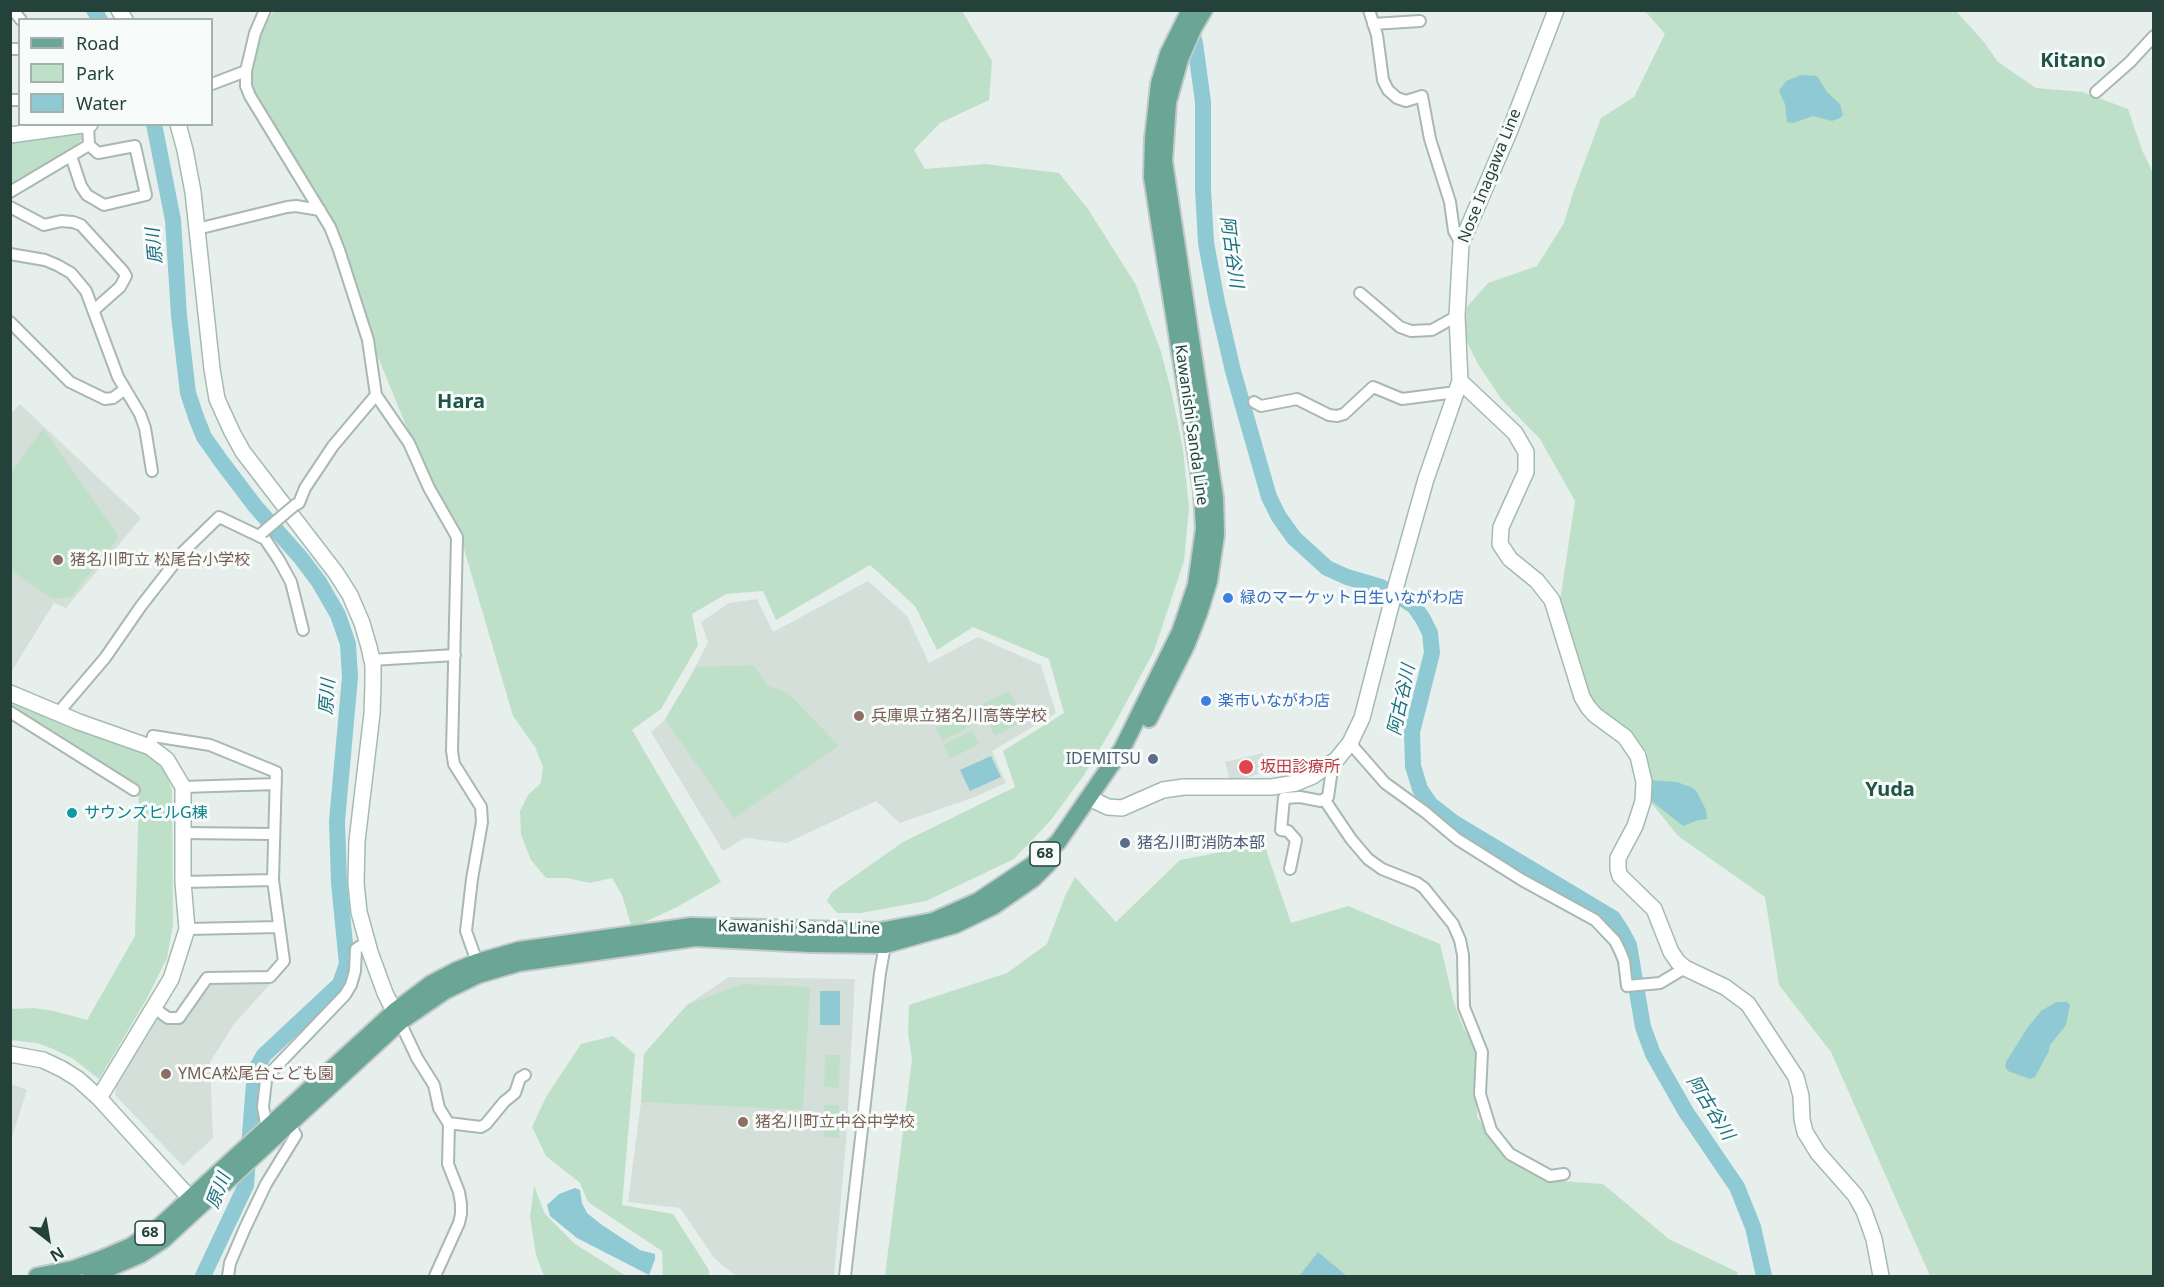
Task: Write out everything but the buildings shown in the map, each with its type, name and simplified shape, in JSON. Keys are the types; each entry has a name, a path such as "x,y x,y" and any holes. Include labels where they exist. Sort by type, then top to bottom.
{"main road":[{"name":"Kawanishi Sanda Line","path":"397,1017 478,975 519,963 695,938 810,944 882,938 955,925 994,906 1033,879 1064,849 1122,749 1179,632 1196,585 1204,529 1202,491 1152,177 1153,138 1159,84 1177,34 1199,12"},
{"name":"Kawanishi Sanda Line","path":"1094,800 1132,752 1186,646 1200,613 1209,581 1216,535 1215,498 1164,161 1168,102 1180,59 1199,12"},
{"name":"Kawanishi Sanda Line","path":"47,1276 101,1259 131,1246 242,1169 287,1120 432,983 477,962 519,950 691,926 882,938"},
{"name":"Kawanishi Sanda Line","path":"91,1276 112,1268 163,1240 242,1151 264,1132 287,1120"}],"street":[{"path":"265,10 255,33 246,71 246,86 330,227 364,329 376,395 410,443 429,488 457,537 452,751 454,764 481,807 482,822 466,931 477,962"},
{"path":"1369,10 1380,54 1383,80 1388,90 1396,98 1406,101 1422,96 1430,139 1450,202 1454,231 1461,244"},
{"name":"Nose Inagawa Line","path":"1458,387 1457,284 1461,244 1510,130 1556,10"},
{"path":"1373,24 1420,21"},
{"path":"2096,92 2130,62 2154,36"},
{"path":"213,84 246,71"},
{"path":"10,135 81,126"},
{"path":"89,126 89,146"},
{"path":"178,126 190,172 212,369 224,416 253,467 336,573 350,595 362,623 371,660 372,714 355,863 359,912 385,993 417,1058 434,1085 439,1108 450,1130 448,1164 459,1192 461,1214 435,1276"},
{"path":"10,192 89,146"},
{"path":"71,156 81,186 87,195 104,205 146,195 135,146 98,153 89,146"},
{"path":"197,229 287,207 297,206 320,210"},
{"path":"10,207 44,225 61,221 81,225 123,271 126,276 120,287 94,310"},
{"path":"10,254 45,260 71,273 86,291 118,377 140,414 145,428 152,471"},
{"path":"1360,293 1400,327 1411,331 1432,330 1457,316"},
{"path":"10,322 70,382 105,399 113,398 125,389"},
{"path":"1254,402 1261,406 1297,399 1329,415 1337,416 1344,414 1373,387 1402,399 1458,387"},
{"path":"1094,800 1108,807 1122,808 1163,790 1184,787 1272,787 1296,783 1314,776 1333,762 1350,743 1362,718 1426,479 1458,387"},
{"path":"1458,387 1515,433 1526,452 1526,472 1502,527 1500,544 1510,559 1537,581 1552,600 1582,697 1595,714 1625,737 1638,756 1644,782 1643,801 1635,826 1618,858 1618,869 1625,881 1654,909 1671,952 1685,968 1725,987 1748,1004 1796,1077 1801,1096 1805,1132 1818,1153 1856,1195 1864,1210 1874,1239 1881,1276"},
{"path":"261,535 299,503 305,488 333,446 376,395"},
{"path":"58,713 105,658 184,550 219,517 261,535 265,539 291,582 303,630"},
{"path":"371,660 455,655"},
{"path":"10,693 150,747 167,760 183,787 183,882 187,929 171,979 99,1098"},
{"path":"10,712 134,790"},
{"path":"150,747 153,736 210,745 276,772 273,880 284,961 270,977 207,978 179,1018 168,1018 154,1008"},
{"path":"1350,743 1385,783 1458,839 1522,880 1595,920 1615,941 1620,951 1624,961 1627,986 1660,983 1685,968"},
{"path":"1290,869 1296,840 1288,831 1281,831 1284,798 1300,797 1320,801 1328,797 1333,762"},
{"path":"183,787 276,784"},
{"path":"1324,799 1351,840 1368,859 1382,870 1417,882 1453,924 1463,954 1464,1006 1482,1052 1480,1095 1491,1130 1510,1154 1550,1176 1564,1174"},
{"path":"183,833 273,834"},
{"path":"183,882 273,880"},
{"path":"187,929 279,927"},
{"path":"845,1276 880,973 882,938"},
{"path":"264,1132 263,1107 266,1080 345,995 355,971 356,949 367,942"},
{"path":"10,1054 43,1060 62,1069 99,1098 194,1203"},
{"path":"448,1123 481,1127 486,1124 515,1092 520,1078 525,1075"},
{"path":"228,1276 230,1263 266,1184 296,1135 287,1120"}],"shaded area":[{"name":"猪名川町立 松尾台小学校","path":"20,404 141,518 66,608 54,603 11,672 10,415"},
{"name":"兵庫県立猪名川高等学校","path":"868,581 907,616 929,663 978,637 1041,665 1056,713 992,751 1006,783 972,798 900,823 876,801 787,843 745,838 723,851 651,732 672,714 708,642 701,622 729,603 757,599 773,632"},
{"name":"坂田診療所","path":"1263,753 1266,772 1230,782 1225,762"},
{"name":"猪名川町立中谷中学校","path":"729,977 855,979 846,1143 834,1276 736,1276 715,1259 680,1208 628,1202 641,1102 644,1054 687,1005"},
{"name":"YMCA松尾台こども園","path":"211,980 273,981 234,1024 210,1062 213,1138 183,1166 115,1095 116,1087 154,1015 174,1021 187,1019"},
{"path":"10,1084 27,1090 11,1140"}],"green space":[{"path":"274,11 962,11 992,61 989,100 940,123 914,150 925,169 985,164 1059,173 1088,209 1136,285 1161,352 1183,449 1189,508 1184,561 1154,651 1084,775 1051,820 1014,859 926,901 861,913 837,913 827,901 832,892 903,842 1015,787 1003,751 1064,713 1049,659 973,627 937,650 915,606 870,565 776,620 763,591 726,594 692,614 698,645 661,709 632,730 721,882 677,907 632,928 622,895 612,878 590,883 567,878 546,878 531,860 521,835 520,811 528,795 541,783 543,767 535,747 513,716 459,532 430,484 373,345 337,228 252,93 250,75 260,32"},
{"path":"1645,11 1956,11 1984,42 1998,62 2036,88 2083,92 2128,109 2142,150 2154,175 2153,1276 1930,1276 1831,1052 1779,985 1765,897 1678,836 1649,800 1647,752 1600,713 1591,698 1560,601 1575,501 1540,439 1502,400 1478,364 1463,334 1467,307 1488,283 1537,266 1564,223 1601,118 1634,97 1665,34"},
{"path":"78,130 83,138 74,148 11,185 11,140"},
{"name":"猪名川町立 松尾台小学校","path":"43,428 119,537 71,597 52,599 11,570 11,473"},
{"path":"753,665 768,686 788,693 839,746 734,818 665,719 696,667"},
{"path":"1009,691 1016,704 987,719 980,705"},
{"path":"10,699 145,751 166,772 172,790 173,925 167,958 146,1000 99,1079 72,1058 53,1049 37,1043 11,1040 11,1009 34,1008 87,1020 135,936 139,790 137,785 52,730 11,708"},
{"path":"1018,708 1024,721 995,736 988,723"},
{"path":"964,712 971,726 942,741 936,727"},
{"path":"972,730 979,744 950,759 943,745"},
{"path":"1264,844 1291,923 1348,906 1440,944 1454,1003 1463,1027 1479,1054 1477,1117 1505,1155 1548,1180 1603,1184 1669,1239 1737,1272 1738,1276 1347,1276 1318,1253 1299,1276 885,1276 912,1059 908,1033 909,1005 1007,973 1047,944 1065,896 1075,877 1116,922 1180,860"},
{"path":"742,984 810,987 803,1110 641,1102 644,1054 687,1005"},
{"path":"613,1036 635,1054 622,1205 673,1214 709,1270 709,1276 663,1276 662,1251 588,1202 580,1183 546,1156 532,1127 546,1097 581,1044"},
{"path":"825,1055 840,1055 839,1088 824,1087"},
{"path":"824,1105 839,1105 839,1138 824,1137"},
{"path":"534,1186 545,1214 575,1244 626,1276 544,1276 536,1255 530,1217"}],"water":[{"path":"1801,75 1817,76 1827,92 1840,104 1843,115 1840,118 1832,121 1813,116 1793,123 1787,122 1785,104 1779,91 1786,81"},
{"path":"991,756 1001,777 970,791 960,770"},
{"path":"1647,780 1677,782 1693,788 1706,810 1707,819 1683,826 1648,798"},
{"path":"820,991 840,991 840,1025 820,1025"},
{"path":"2057,1002 2067,1002 2070,1005 2066,1025 2050,1045 2035,1077 2030,1079 2008,1071 2005,1067 2006,1062 2028,1027 2042,1010"},
{"path":"575,1188 580,1190 582,1203 587,1213 640,1250 655,1254 649,1275 577,1238 550,1216 547,1205 559,1194"},
{"path":"1318,1252 1347,1276 1299,1276"}],"waterway":[{"name":"原川","path":"94,10 99,18"},
{"name":"阿古谷川","path":"1189,24 1195,43 1203,102 1203,189 1206,243 1233,371 1269,497 1279,517 1294,538 1327,568 1347,577 1381,587 1400,597 1414,606 1423,619 1430,633 1432,653 1412,732 1413,766 1420,789 1430,804 1453,822 1613,918 1622,932 1629,945 1643,1027 1653,1054 1686,1112 1737,1187 1753,1227 1764,1276"},
{"name":"原川","path":"154,126 173,220 179,316 188,393 196,417 204,437 221,461 255,506 319,582 338,615 348,644 350,677 337,821 339,883 347,964 340,984 264,1055 255,1071 246,1185 203,1276"}],"place":[{"name":"猪名川町立 松尾台小学校","path":"58,560"},
{"name":"緑のマーケット日生いながわ店","path":"1228,598"},
{"name":"楽市いながわ店","path":"1206,701"},
{"name":"兵庫県立猪名川高等学校","path":"859,716"},
{"name":"IDEMITSU","path":"1153,759"},
{"name":"坂田診療所","path":"1246,767"},
{"name":"サウンズヒルG棟","path":"72,813"},
{"name":"猪名川町消防本部","path":"1125,843"},
{"name":"YMCA松尾台こども園","path":"166,1074"},
{"name":"猪名川町立中谷中学校","path":"743,1122"}],"district":[{"name":"Kitano","path":"2073,61"},
{"name":"Hara","path":"461,402"},
{"name":"Yuda","path":"1890,790"}]}
